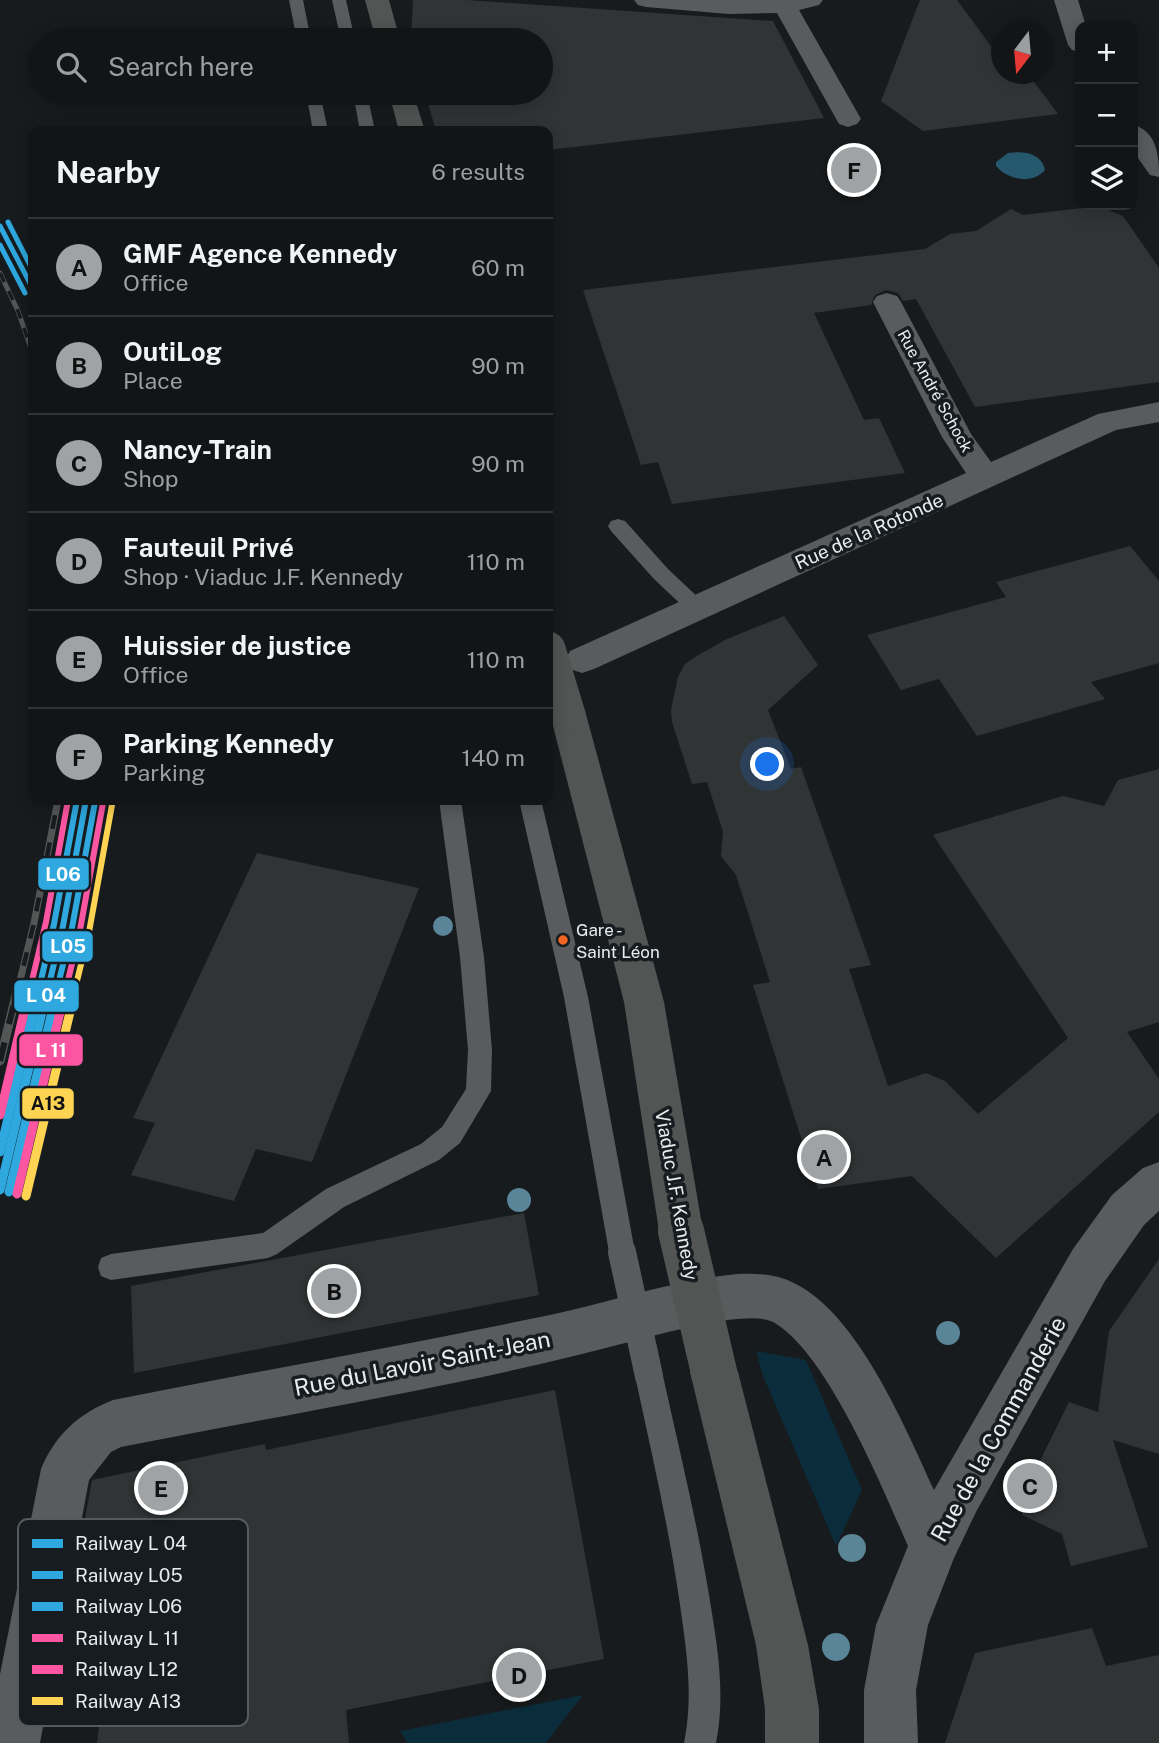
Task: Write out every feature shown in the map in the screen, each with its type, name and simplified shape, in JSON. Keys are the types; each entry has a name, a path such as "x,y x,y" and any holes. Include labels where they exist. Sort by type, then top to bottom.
{"main road":[{"path":"377,0 385,28"},
{"path":"404,105 411,126"},
{"name":"Viaduc J.F. Kennedy","path":"553,665 644,1002 681,1231 782,1645 792,1709 792,1743"}],"street":[{"path":"646,0 735,7 811,0"},
{"path":"1066,0 1075,29"},
{"path":"777,3 848,119"},
{"path":"1143,137 1159,169"},
{"name":"Rue André Schock","path":"887,302 957,437 986,478"},
{"name":"Rue de la Rotonde","path":"582,660 1110,421 1159,412"},
{"name":"Rue de la Commanderie","path":"891,1743 890,1690 902,1625 933,1546 963,1485 1089,1265 1128,1210 1159,1183"},
{"name":"Rue du Lavoir Saint-Jean","path":"56,1519 66,1469 94,1435 113,1424 583,1331 740,1295 777,1298 802,1312 832,1348 871,1416 933,1546"},
{"name":"Rue du Lavoir Saint-Jean","path":"13,1743 18,1717"}],"lane":[{"path":"296,0 301,28"},
{"path":"339,0 345,28"},
{"path":"316,105 320,126"},
{"path":"363,105 367,126"},
{"path":"618,526 661,574 696,607"},
{"path":"553,662 582,660"},
{"path":"111,1267 268,1245 335,1198 430,1152 451,1135 478,1091 480,1050 472,957 451,805"},
{"path":"531,805 576,997 622,1252 687,1556 707,1692 700,1743"}],"shaded area":[{"path":"1008,153 1031,154 1040,160 1045,170 1034,178 1027,179 1007,175 996,166 996,162"},
{"path":"756,1351 806,1360 862,1490 836,1546 763,1376"},
{"path":"583,1695 546,1743 407,1743 400,1731"}],"building":[{"path":"413,0 467,0 773,21 824,118 553,149 553,126 435,126 428,105 553,105 553,28 412,28"},
{"path":"920,0 957,0 991,46 991,84 1036,84 1058,114 923,131 881,101"},
{"path":"1011,209 1023,215 1075,209 1108,210 1123,216 1159,268 1159,382 975,407 916,299 903,301 898,293 886,290 875,295 871,305 814,313 864,420 879,418 905,473 672,504 658,462 641,465 583,290 925,249 950,234 976,231"},
{"path":"1130,546 1159,581 1159,663 1091,682 1105,699 977,736 939,679 901,690 867,635 1006,597 996,582"},
{"path":"784,616 818,665 768,710 791,769 801,767 871,965 849,969 888,1086 926,1073 945,1081 978,1114 1068,1038 933,835 1063,796 1104,806 1118,780 1159,769 1159,1022 1127,1032 1159,1079 1159,1112 996,1258 912,1176 818,1189 803,1144 753,985 770,982 736,875 721,856 723,832 707,782 692,784 672,722 671,709 678,677 685,664 727,639"},
{"path":"257,853 419,888 312,1162 256,1149 234,1201 131,1175 155,1123 133,1118"},
{"path":"524,1213 539,1295 134,1373 131,1286"},
{"path":"1159,1259 1159,1454 1113,1440 1148,1547 1071,1566 1062,1534 1022,1515 1037,1467 1069,1402 1098,1412 1109,1331"},
{"path":"555,1390 604,1659 346,1710 349,1743 97,1743 99,1726 248,1726 248,1519 85,1519 92,1480 265,1444 266,1450"},
{"path":"1092,1628 1106,1666 1159,1655 1159,1743 945,1743 975,1653"}],"railway":[{"path":"0,273 28,340"},
{"path":"17,993 57,805"},
{"path":"0,1061 17,991"}],"transit line":[{"path":"0,226 28,279"},
{"path":"0,1190 63,926 85,805"},
{"path":"17,1194 80,930 103,805"}],"rail line":[{"name":"L06","path":"8,222 28,261"},
{"name":"L05","path":"0,245 25,293"},
{"name":"L12","path":"0,1115 46,922 67,805"},
{"name":"L06","path":"0,1152 54,924 76,805"},
{"name":"L05","path":"9,1192 72,928 94,805"},
{"name":"A13","path":"26,1196 89,932 112,805"}],"place":[{"name":"Parking Kennedy","path":"854,170"},
{"name":"Gare - Saint Léon","path":"563,940"},
{"name":"GMF Agence Kennedy","path":"824,1157"},
{"name":"OutiLog","path":"334,1291"},
{"name":"Nancy-Train","path":"1030,1486"},
{"name":"Huissier de justice","path":"161,1488"},
{"name":"Fauteuil Privé","path":"519,1675"}]}
